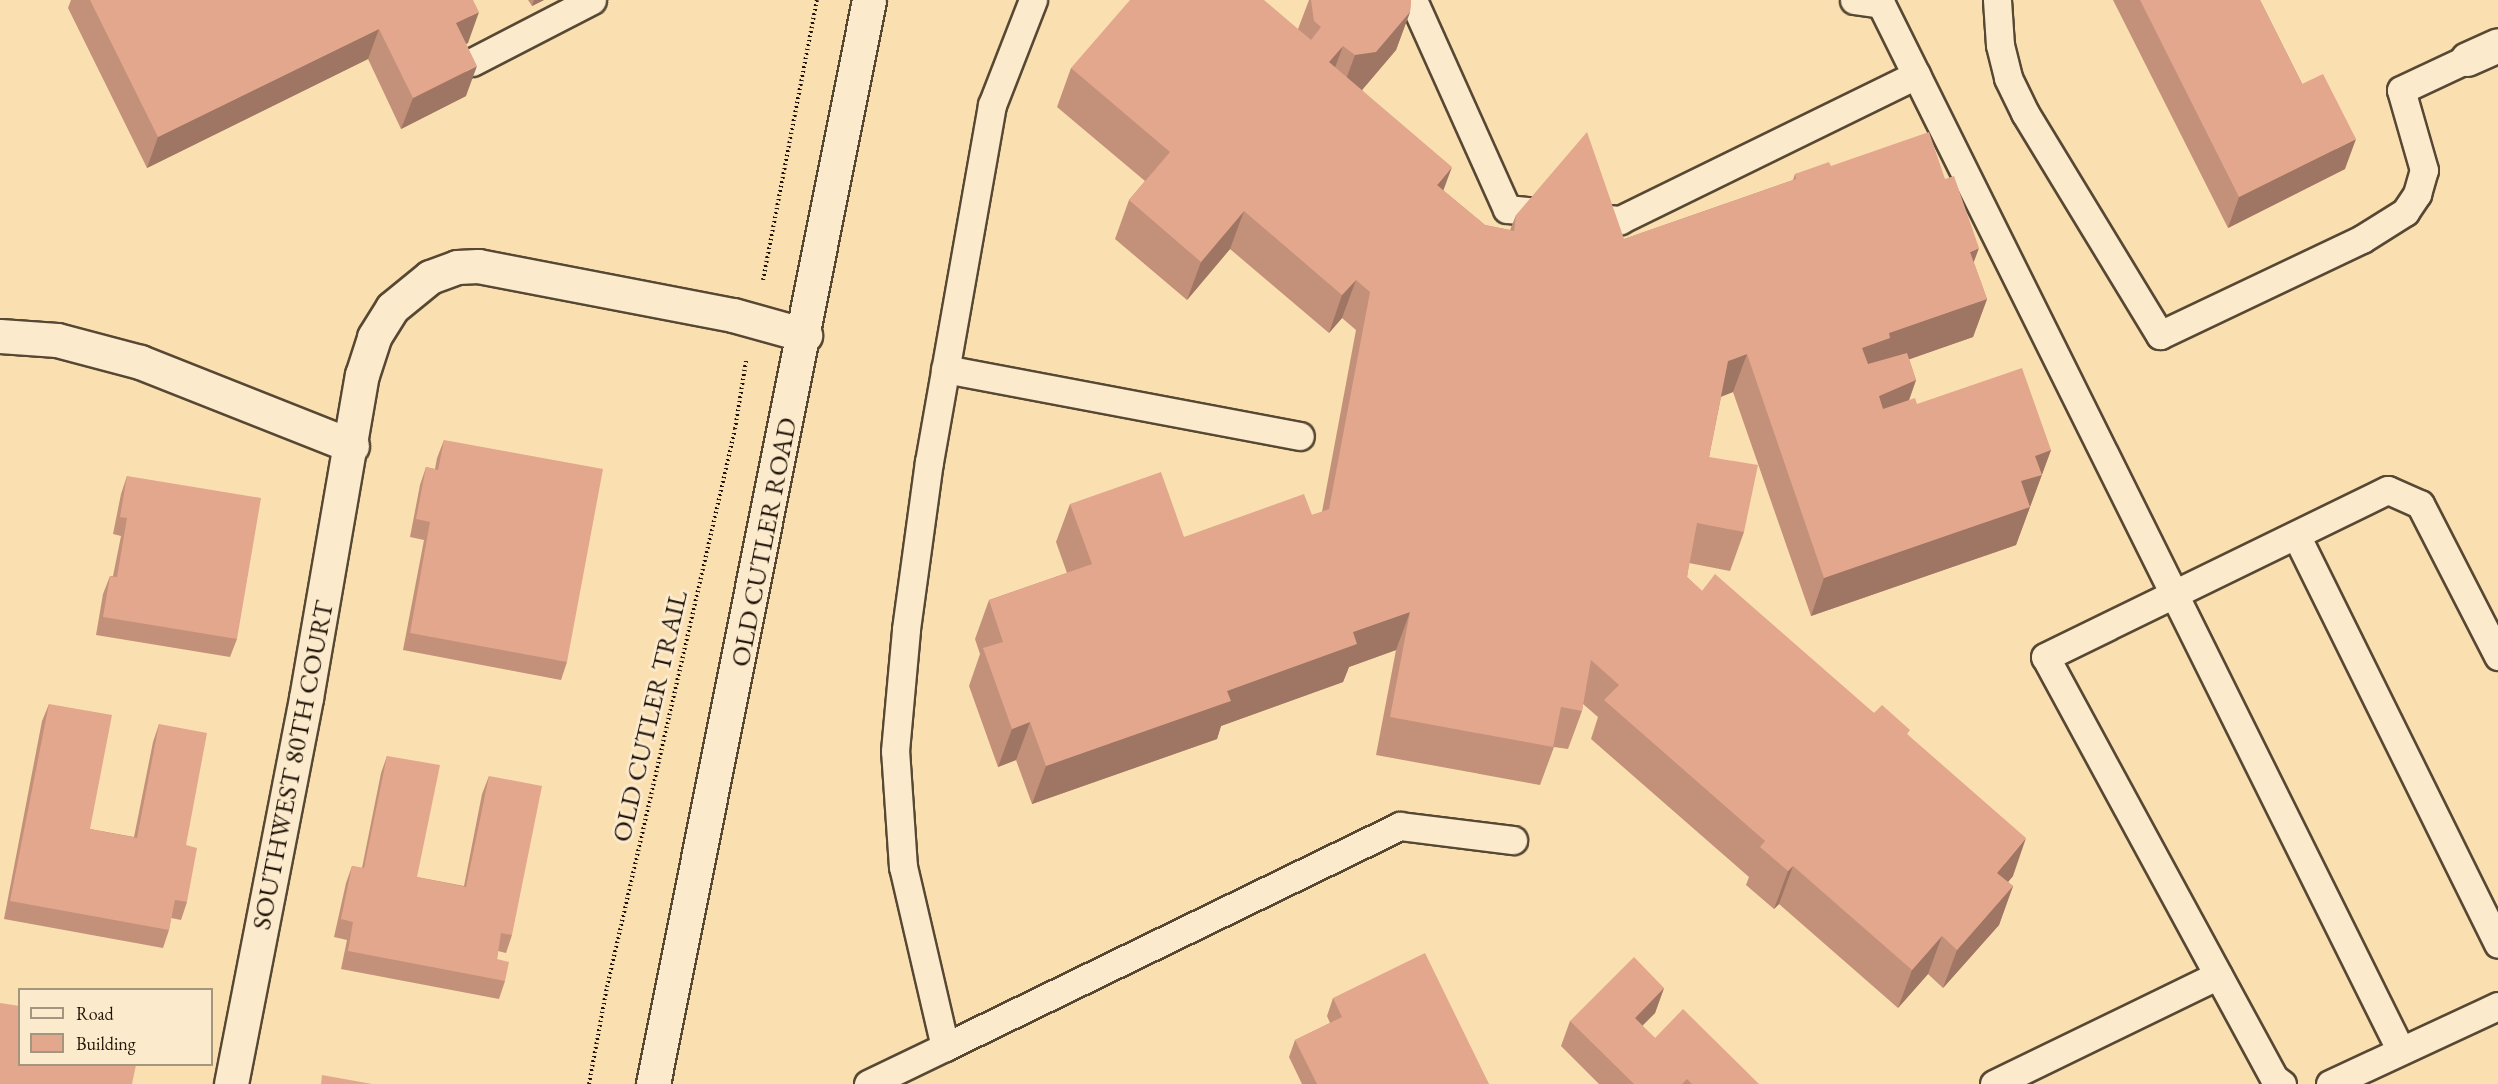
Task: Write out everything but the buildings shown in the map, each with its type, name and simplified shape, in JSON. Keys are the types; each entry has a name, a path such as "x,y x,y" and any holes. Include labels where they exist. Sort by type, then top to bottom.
{"street":[{"name":"OLD CUTLER ROAD","path":"653,1084 805,335 869,0"},
{"path":"2467,59 2498,45"},
{"name":"SOUTHWEST 80TH COURT","path":"231,1084 352,446 362,375 379,327 404,294 450,269 478,266 506,269 733,315 805,335"},
{"path":"0,336 57,340 140,362 352,446"}],"lane":[{"path":"472,62 592,0"},
{"path":"945,1047 903,867 895,751 906,629 945,369 992,105 1033,0"},
{"path":"1413,0 1507,208 1620,220 1916,75"},
{"path":"1854,0 1880,2 2400,1051"},
{"path":"1997,0 2000,45 2008,78 2025,113 2160,335 2362,239 2405,213 2417,194 2424,170 2401,90 2467,59"},
{"path":"945,369 1300,435"},
{"path":"2273,1082 2218,975 2045,657 2388,490 2420,504 2498,656"},
{"path":"2296,536 2498,944"},
{"path":"868,1084 1400,826 1513,840"},
{"path":"1994,1084 2218,975"},
{"path":"2330,1084 2498,1006"}],"path":[{"path":"765,270 817,0"},
{"name":"OLD CUTLER TRAIL","path":"589,1084 607,987 735,429 747,358"}]}
